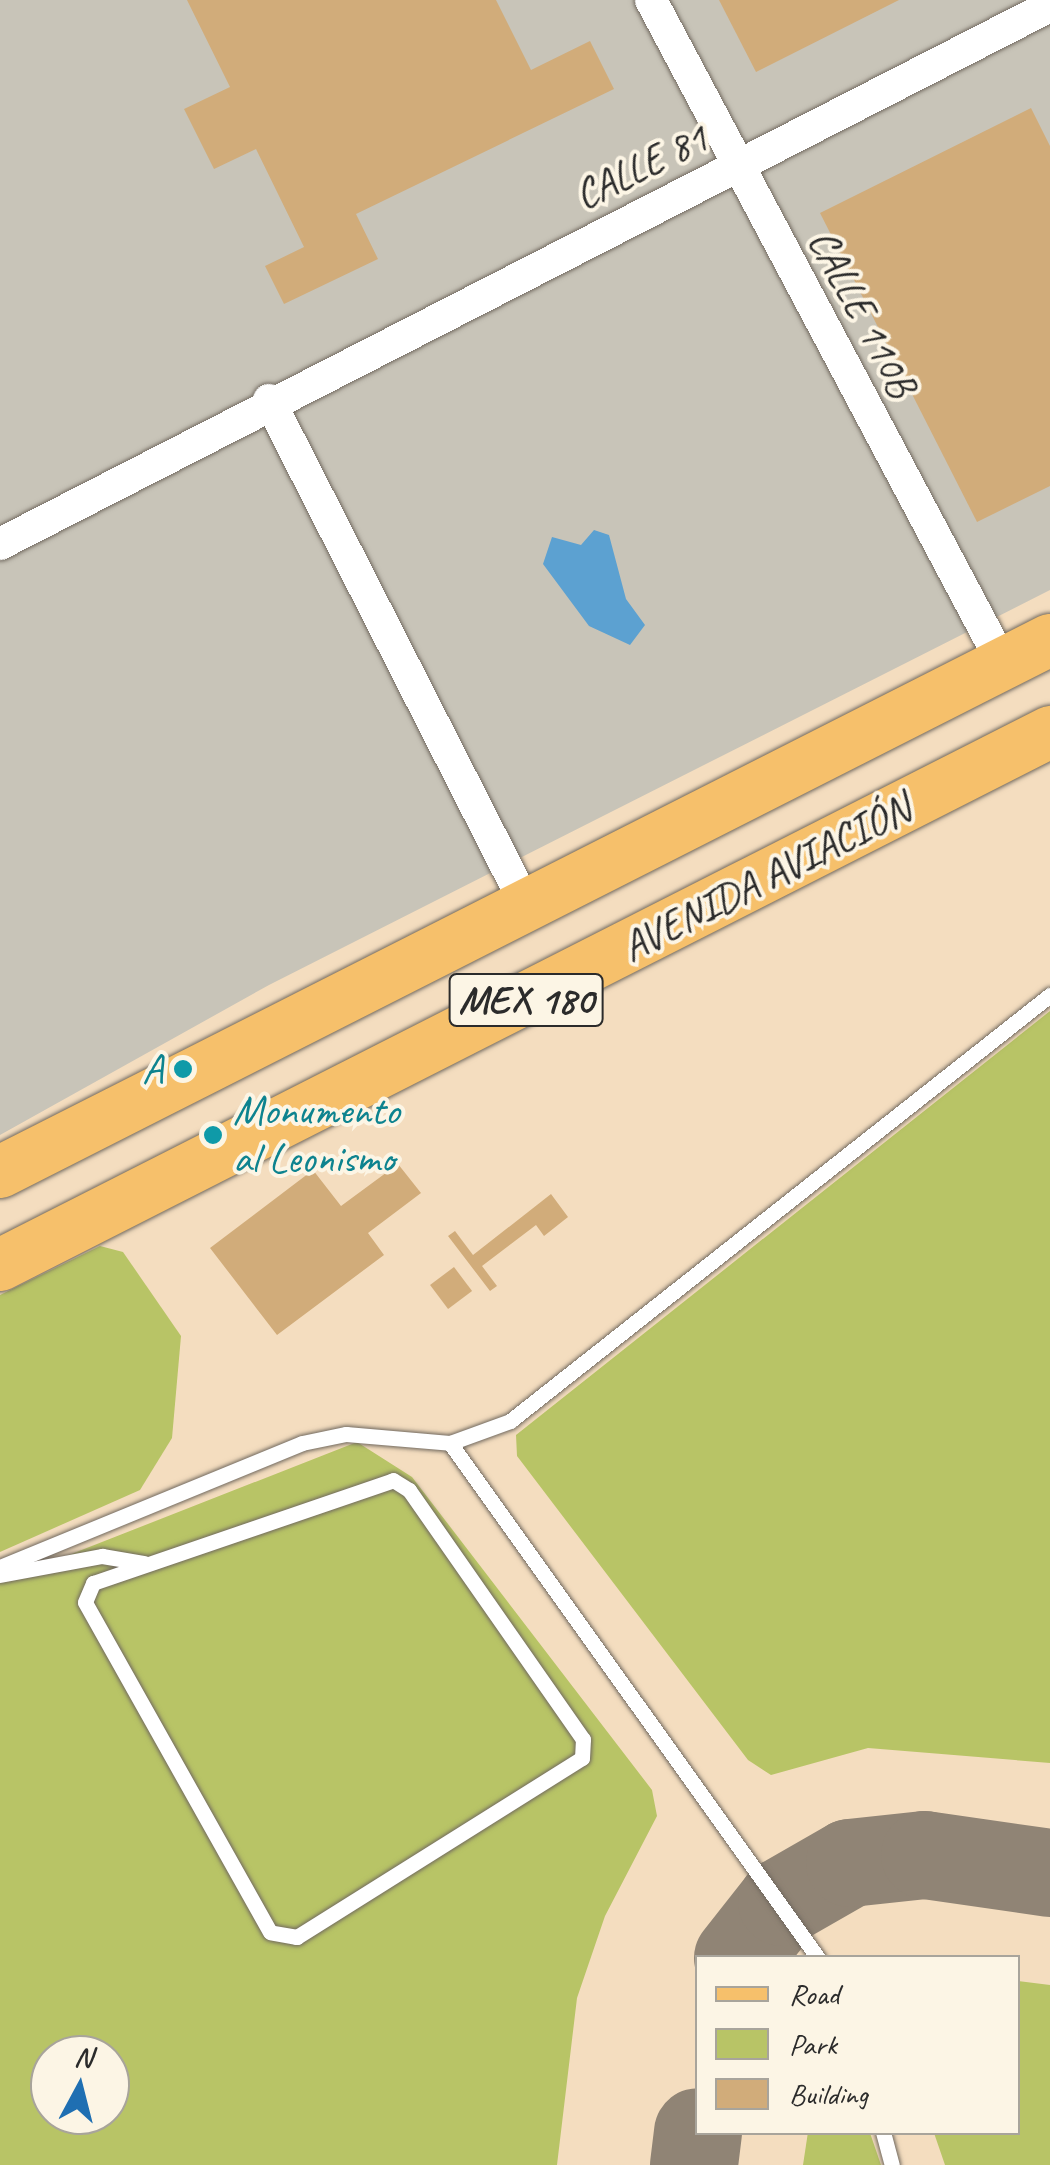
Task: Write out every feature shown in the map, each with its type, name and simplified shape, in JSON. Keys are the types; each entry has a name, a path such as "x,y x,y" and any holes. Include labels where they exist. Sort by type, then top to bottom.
{"main road":[{"name":"AVENIDA AVIACIÓN","path":"0,1172 1050,640"},
{"name":"AVENIDA AVIACIÓN","path":"0,1266 1050,732"}],"street":[{"name":"CALLE 110B","path":"651,0 736,168 1003,664"},
{"name":"CALLE 81","path":"0,544 269,400 736,168 1050,6"},
{"path":"269,400 525,903"}],"lane":[{"path":"0,1567 302,1443 346,1434 450,1443 510,1422 1050,995"},
{"path":"450,1443 816,1955"},
{"path":"0,1576 102,1556 148,1564 392,1480 409,1490 572,1723 582,1758 297,1937 270,1932 85,1602 93,1583 148,1564"},
{"path":"883,2135 892,2165"}],"shaded area":[{"path":"0,0 1050,0 1050,590 269,985 0,1135"}],"green space":[{"path":"1050,1011 1050,1763 868,1748 771,1775 748,1760 517,1456 516,1435"},
{"path":"100,1246 123,1252 181,1336 172,1438 140,1490 0,1552 0,1295"},
{"path":"357,1442 412,1477 652,1790 657,1816 605,1916 577,1998 557,2165 0,2165 0,1582"},
{"path":"1020,1981 1050,1985 1050,2165 945,2165 935,2135 1020,2135"},
{"path":"808,2135 871,2135 881,2165 803,2165"}],"water":[{"path":"594,530 609,535 626,599 645,625 630,645 589,626 543,564 552,537 581,545"}],"building":[{"path":"187,0 496,0 531,70 590,41 614,89 356,214 378,259 284,304 265,266 304,247 256,149 214,169 184,109 230,87"},
{"path":"719,0 899,0 756,72"},
{"path":"1031,108 1050,146 1050,486 977,522 820,213"},
{"path":"398,1164 421,1193 368,1233 384,1255 277,1335 210,1248 313,1170 341,1206"},
{"path":"551,1194 568,1217 544,1236 536,1225 482,1266 497,1286 490,1291 448,1236 455,1231 473,1255"},
{"path":"454,1267 472,1291 448,1309 430,1285"}],"taxiway":[{"path":"740,1955 782,1902 850,1863 925,1855 1050,1873"},
{"path":"694,2165 698,2135"}],"place":[{"name":"A","path":"183,1069"},
{"name":"Monumento al Leonismo","path":"213,1135"}]}
